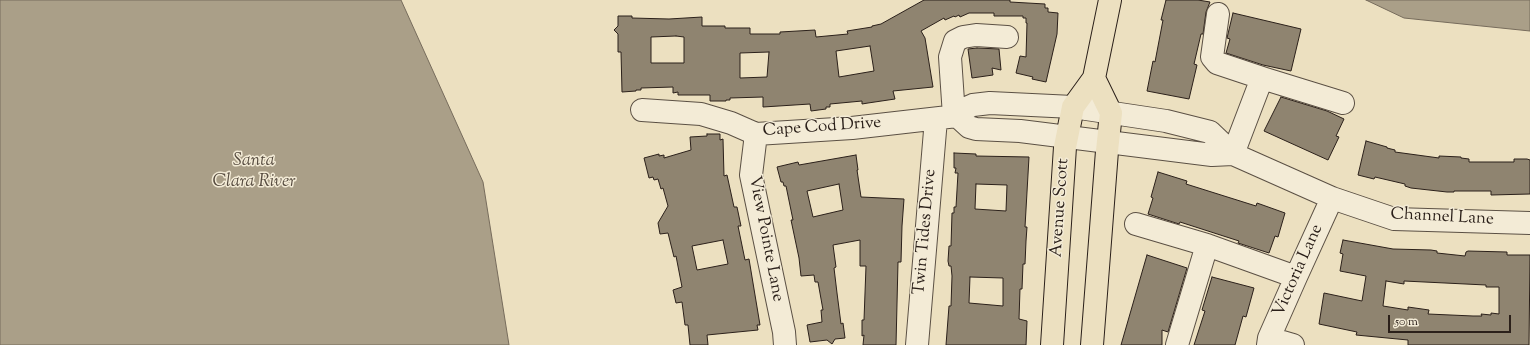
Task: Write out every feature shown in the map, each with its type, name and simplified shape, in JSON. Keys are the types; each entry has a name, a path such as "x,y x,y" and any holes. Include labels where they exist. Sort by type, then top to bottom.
{"main road":[{"name":"Avenue Scott","path":"1052,345 1064,156 1067,137 1073,107 1094,78 1110,0"},
{"path":"1092,345 1111,113 1094,78"}],"street":[{"path":"1218,14 1212,57 1217,63 1343,103"},
{"name":"Twin Tides Drive","path":"916,345 949,117 950,57 955,41 963,37 976,34 1007,37"},
{"path":"949,117 976,129 1020,131 1212,155 1233,154 1262,78"},
{"name":"Cape Cod Drive","path":"642,110 701,114 731,123 756,134 852,128 949,117 977,103 1073,107 1166,121 1210,132 1233,154"},
{"name":"View Pointe Lane","path":"756,134 751,175 784,332 785,345"},
{"name":"Channel Lane","path":"1233,154 1332,198 1394,219 1530,223"},
{"name":"Victoria Lane","path":"1269,342 1296,277 1332,198"},
{"path":"1136,224 1207,245 1296,277"},
{"path":"1177,345 1207,245"},
{"path":"1269,342 1293,345"}],"water":[{"name":"Santa Clara River","path":"0,0 401,0 483,182 509,345 0,345"},
{"path":"1366,0 1530,0 1530,31 1404,18"}],"building":[{"path":"924,0 1010,0 1010,2 1045,4 1045,8 1048,8 1048,12 1058,13 1057,34 1046,82 1016,73 1020,56 1026,57 1026,18 1023,18 1023,16 994,16 994,13 969,13 960,17 959,15 954,16 945,20 944,18 921,31 925,38 933,87 893,91 895,99 862,104 862,101 830,104 830,107 826,107 826,109 811,111 810,104 763,107 763,97 730,98 730,100 726,101 710,101 710,95 678,95 678,92 673,93 673,87 641,88 641,90 622,92 621,52 618,52 618,34 614,30 618,26 618,16 669,19 702,17 702,26 750,28 750,34 780,34 780,32 815,30 816,37 848,34 847,31 881,24","holes":["651,37 684,37 684,63 651,63","870,46 874,71 839,77 836,51","769,52 767,77 740,78 740,53"]},
{"path":"1166,0 1198,0 1210,2 1206,12 1203,34 1201,34 1194,64 1197,65 1189,99 1147,91 1153,61 1155,62 1163,20 1161,20"},
{"path":"1233,13 1301,29 1291,71 1263,65 1226,53 1230,39 1227,38"},
{"path":"968,49 999,49 1001,70 992,68 993,75 972,78"},
{"path":"1281,97 1327,111 1344,119 1336,136 1339,137 1328,160 1264,131"},
{"path":"707,134 720,134 720,140 723,139 724,176 727,175 734,207 737,207 741,226 738,226 745,260 749,259 760,325 757,325 758,330 707,335 708,345 690,345 688,325 685,325 682,302 676,303 673,290 682,287 676,256 674,257 668,233 660,234 658,223 668,206 663,188 661,189 658,179 654,180 653,177 649,178 644,158 659,154 659,156 664,155 664,158 691,150 690,137 707,136","holes":["723,240 728,264 697,270 692,246"]},
{"path":"1366,141 1395,150 1395,152 1439,158 1439,156 1461,157 1469,159 1469,162 1514,162 1514,159 1527,159 1530,160 1530,194 1491,195 1491,191 1447,192 1411,188 1405,186 1405,184 1375,177 1374,179 1358,175"},
{"path":"954,153 976,154 976,156 1029,157 1025,227 1027,227 1025,264 1023,264 1022,289 1020,289 1019,319 1027,321 1026,345 946,345 949,306 951,306 952,276 951,266 949,266 948,261 949,246 951,246 952,213 954,213 954,207 956,207 958,173 955,173 956,168 954,168","holes":["976,184 1007,185 1006,211 975,209","970,277 1003,278 1003,306 969,303"]},
{"path":"856,155 861,197 904,199 901,262 898,262 896,345 863,345 864,335 862,336 862,320 864,320 866,266 860,266 860,240 833,245 836,267 834,268 841,324 843,323 845,338 835,339 832,344 827,340 810,342 807,325 822,322 821,310 823,310 818,282 815,282 814,275 801,276 791,220 793,220 786,186 784,186 783,182 781,182 777,167 798,162 799,165","holes":["839,184 843,210 813,217 807,191"]},
{"path":"1158,172 1187,181 1186,184 1256,206 1257,203 1285,213 1278,237 1275,236 1269,253 1238,243 1239,241 1180,222 1179,224 1148,214"},
{"path":"1343,240 1393,249 1431,250 1437,251 1437,253 1465,256 1466,252 1468,251 1507,252 1507,255 1530,255 1529,345 1408,345 1408,340 1356,335 1357,332 1319,324 1324,293 1362,301 1366,276 1340,271 1343,254 1340,253","holes":["1386,281 1404,284 1404,281 1499,287 1499,314 1481,314 1482,316 1428,314 1429,310 1408,307 1408,310 1383,306"]},
{"path":"1147,255 1187,268 1168,332 1162,330 1162,345 1121,345"},
{"path":"1212,277 1254,288 1246,317 1243,316 1235,345 1194,345 1205,311 1202,310"}]}
